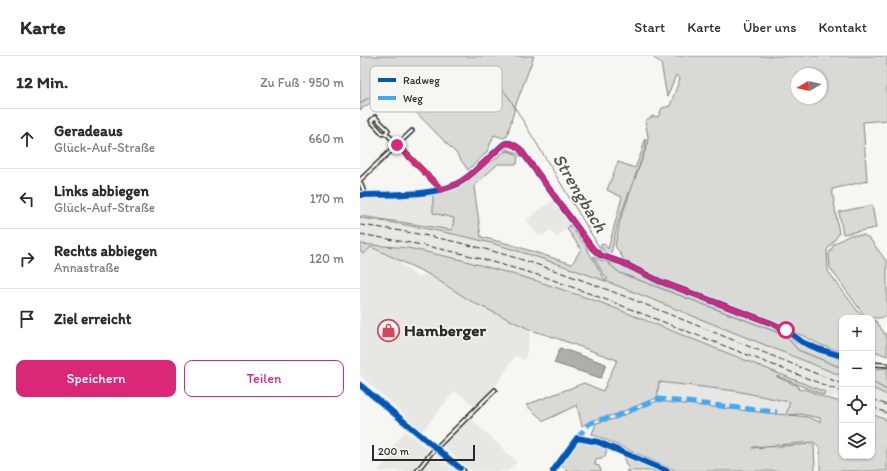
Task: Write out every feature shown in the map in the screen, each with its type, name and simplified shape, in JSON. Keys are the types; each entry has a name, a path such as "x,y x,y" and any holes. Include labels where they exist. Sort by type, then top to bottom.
{"main road":[{"path":"360,385 463,471"}],"street":[{"path":"386,133 388,130 375,117 370,121 383,134 386,133 439,187 440,190"},
{"path":"365,194 360,181 412,130"},
{"path":"360,194 414,193 440,190 451,187 463,180 504,144 512,144 520,149 593,249 600,255 623,263 659,281 771,323 786,330 802,342 818,349 839,355"},
{"path":"875,364 887,365"},
{"path":"417,471 436,448 495,390"},
{"path":"553,471 577,438 598,442 667,471"}],"shaded area":[{"path":"360,56 534,56 516,104 507,136 504,138 494,135 487,152 468,170 456,153 416,112 502,112 502,66 370,66 370,103 360,110"},
{"path":"653,56 887,56 887,120 863,122 867,181 832,189 839,234 827,250 828,271 861,315 839,315 839,351 821,345 777,323 648,273 625,261 615,246 620,221 647,145 648,137 645,121 653,116 658,117 662,108 670,106 680,78 676,75 667,97 661,63"},
{"path":"645,138 645,150 618,222 611,253 608,255 600,245 604,244 608,249 622,197 607,190 618,162 635,168 642,151"},
{"path":"509,146 517,149 525,161 515,152 502,150"},
{"path":"507,151 514,153 518,157 517,164 498,164 474,187 481,237 509,244 572,264 581,249 567,229 570,225 585,245 605,280 608,279 593,256 600,260 619,265 659,285 778,329 795,342 839,359 839,375 639,294 541,258 459,235 360,218 360,216 452,230 454,218 433,213 433,193 443,192 465,183 502,153"},
{"path":"433,193 433,213 454,218 453,230 360,216 360,197 394,197"},
{"path":"552,200 570,225 557,237 550,230 542,236 540,234 538,236 527,221"},
{"path":"872,205 876,228 843,234 839,212"},
{"path":"360,218 412,226 491,243 539,258 605,280 839,375 839,398 834,395 832,398 824,395 825,392 668,329 602,303 537,281 462,260 408,248 360,244"},
{"path":"850,235 864,235 870,239 887,262 887,315 881,318 876,318 875,315 864,315 830,268 829,254 834,244"},
{"path":"360,244 408,248 462,260 537,281 602,303 825,392 824,395 777,376 798,386 799,390 805,389 826,398 839,401 839,459 875,459 875,415 887,420 887,471 820,471 820,449 814,442 752,448 814,444 815,471 677,471 592,434 596,423 614,419 657,401 786,415 790,402 736,391 659,382 657,398 614,415 591,421 582,426 577,405 544,421 526,405 584,383 603,391 617,360 531,330 474,303 428,274 371,247 364,254 360,251","holes":["800,414 820,418 820,422 807,417 789,415"]},
{"path":"370,247 398,261 417,277 428,274 474,303 531,330 525,360 515,356 495,387 476,407 455,391 422,431 360,375 360,251 364,253"},
{"path":"875,321 887,337 887,356 875,351"},
{"path":"560,348 606,364 601,378 554,363"},
{"path":"887,368 887,395 875,389 875,369"},
{"path":"658,382 736,391 790,402 786,415 657,401"},
{"path":"875,389 887,395 887,417 875,412"},
{"path":"470,418 517,462 508,471 471,471 444,447 443,444"},
{"path":"405,431 428,449 427,455 414,471 378,471 390,457 389,451"},
{"path":"577,441 596,443 607,448 605,457 596,459 595,465 599,466 601,471 567,471 561,465"},
{"path":"435,456 437,456 455,471 421,471"},
{"path":"625,456 660,471 626,471 629,470 625,462"}],"waterway":[{"name":"Strengbach","path":"502,90 508,96 604,255"},
{"name":"Strengbach","path":"360,103 370,97"},
{"name":"Strengbach","path":"606,258 608,263 620,273 782,334 798,350 839,367"},
{"name":"Strengbach","path":"875,384 887,390"}],"railway":[{"path":"360,225 444,239 485,249 545,267 583,280 839,383"},
{"path":"360,234 464,254 545,277 839,391"},
{"path":"875,400 887,405"},
{"path":"875,408 887,413"}],"marked path":[{"path":"577,438 589,424 597,420 615,417 658,399 777,412"}],"cycle path":[{"path":"360,195 413,194 440,190 452,186 473,173 504,144 511,143 520,149 593,249 600,255 623,263 659,281 771,323 786,330 802,342 818,349 839,355"},
{"path":"360,385 460,468"},
{"path":"553,471 577,438 598,442 667,471"}],"place":[{"name":"Hamberger","path":"388,330"}],"route":[{"path":"397,145 439,187 440,190 458,184 468,177 504,144 512,144 520,149 597,253 623,263 659,281 786,330"}]}
